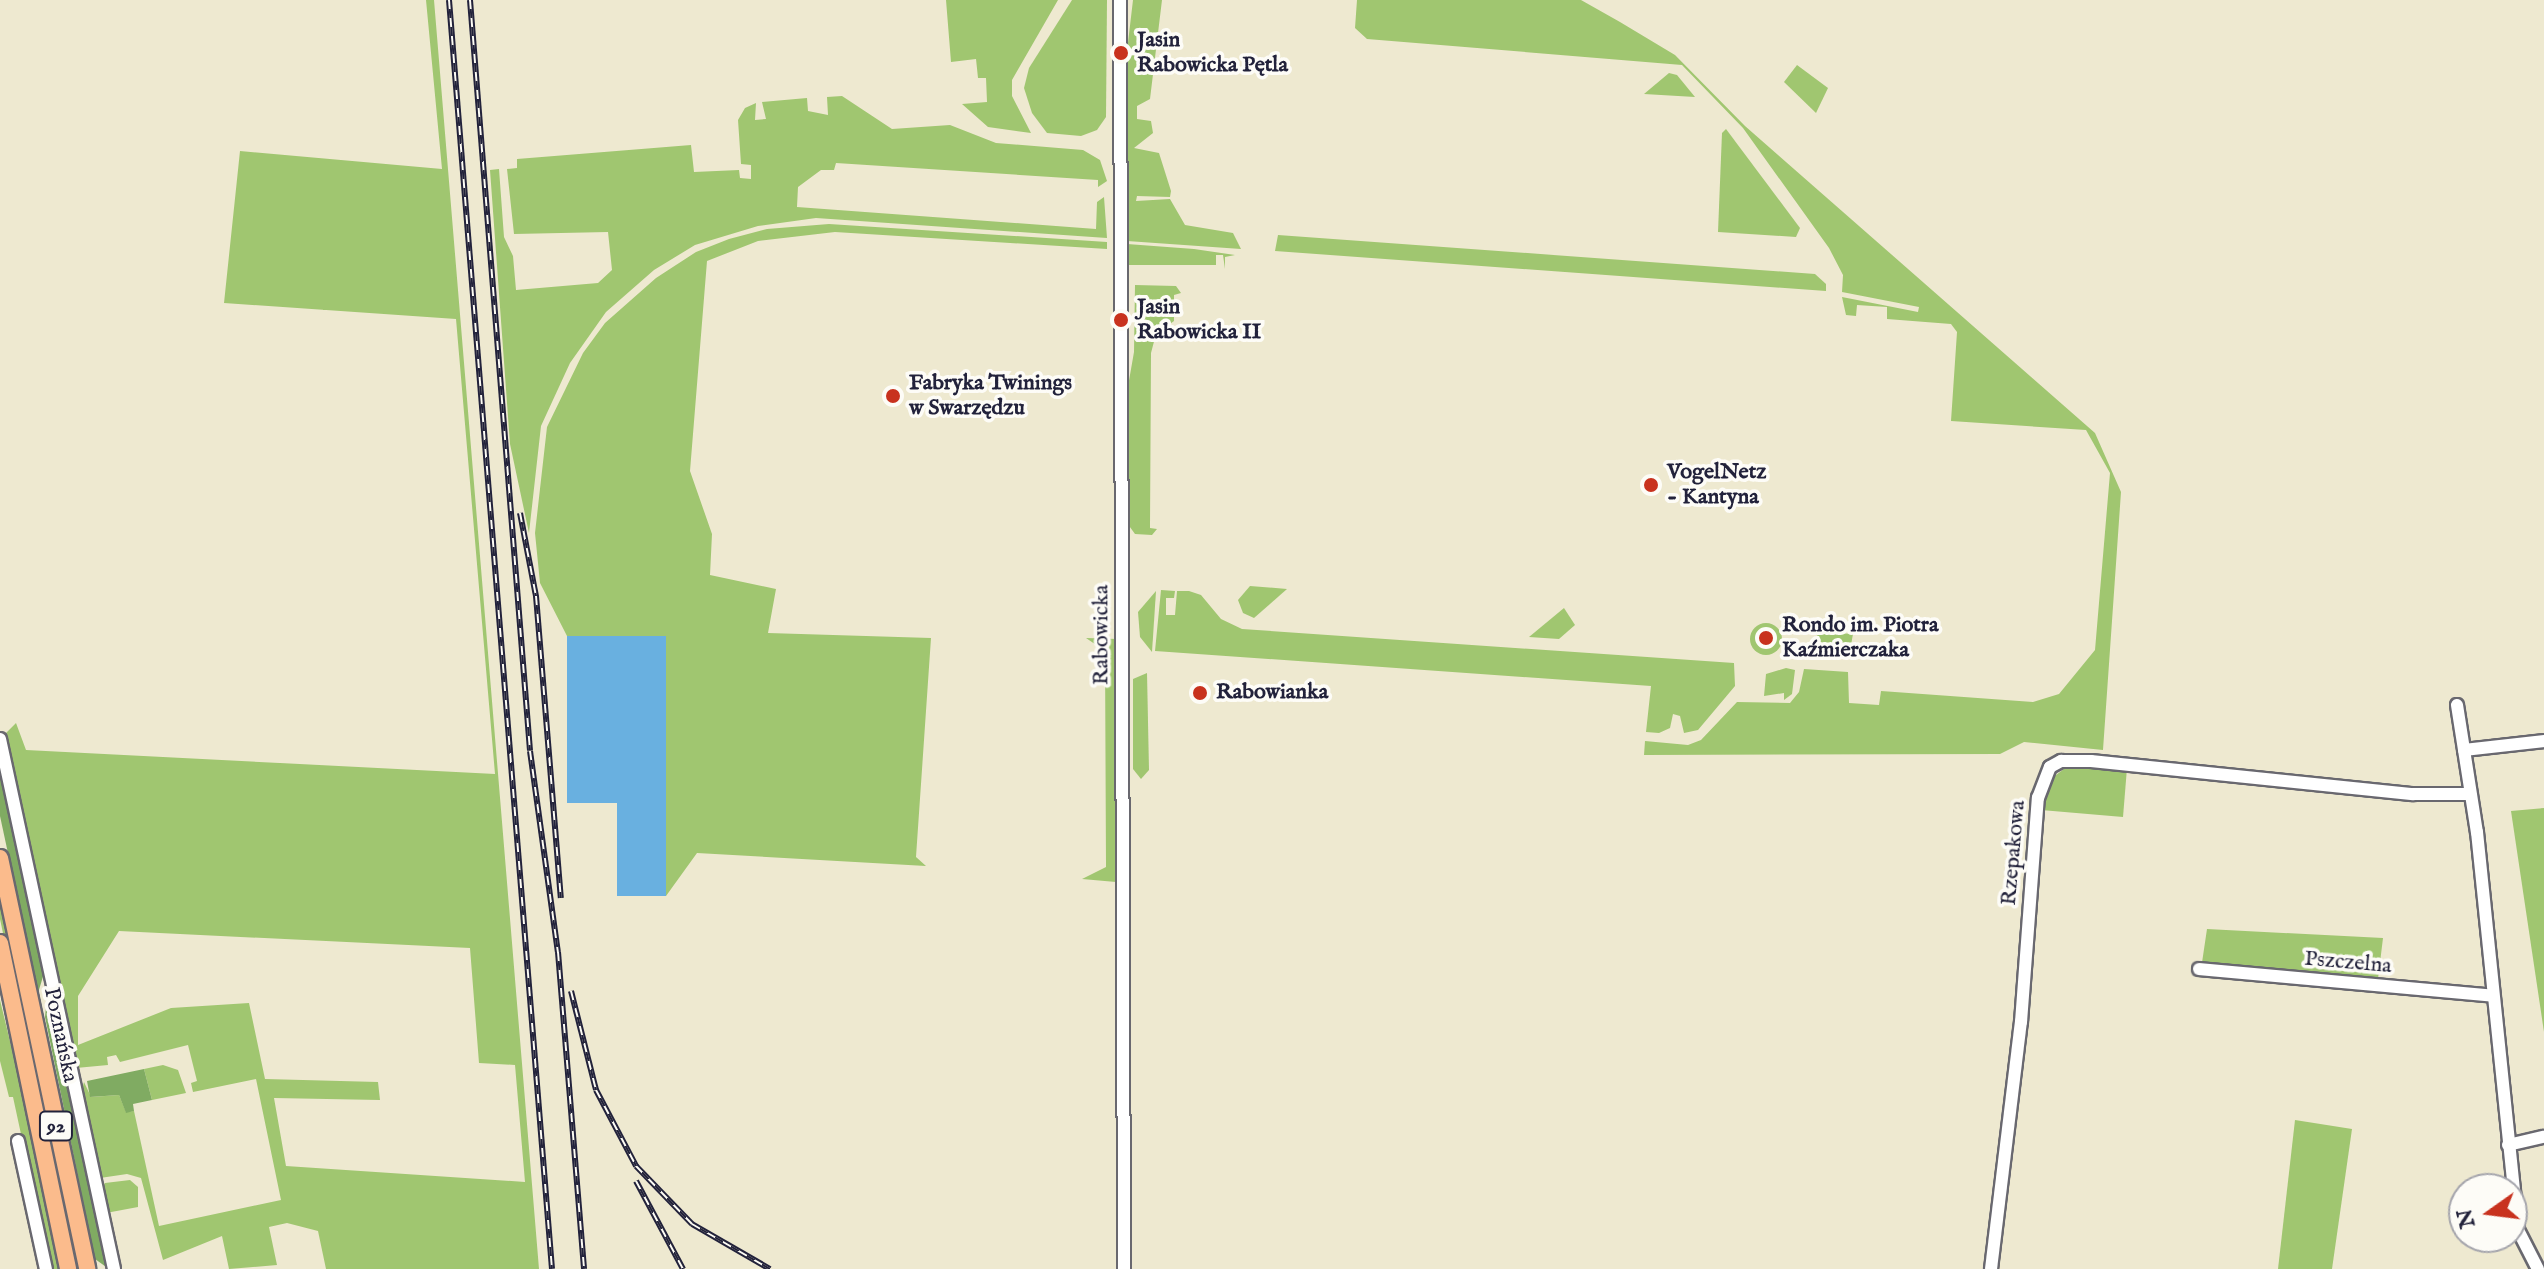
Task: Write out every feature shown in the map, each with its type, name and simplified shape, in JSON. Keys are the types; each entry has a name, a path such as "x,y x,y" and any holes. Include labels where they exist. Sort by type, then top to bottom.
{"main road":[{"name":"Poznańska","path":"0,858 87,1269"},
{"name":"Poznańska","path":"0,943 68,1269"}],"street":[{"name":"Rabowicka","path":"1120,0 1124,1269"},
{"path":"2457,705 2468,794 2477,832 2518,1230 2538,1269"},
{"path":"0,739 114,1269"},
{"path":"2464,750 2544,741"},
{"name":"Rzepakowa","path":"1991,1269 2021,1022 2038,798 2050,767 2061,761 2091,761 2413,794 2468,794"},
{"name":"Pszczelna","path":"2199,969 2493,996"},
{"path":"2508,1145 2544,1137"},
{"path":"18,1141 46,1269"}],"green space":[{"path":"426,0 434,0 539,1269 326,1269 318,1231 287,1223 269,1227 277,1265 229,1269 222,1236 163,1260 141,1178 127,1174 100,1178 81,1094 84,1082 91,1097 119,1095 126,1112 134,1111 159,1226 281,1200 256,1079 193,1092 191,1083 197,1081 188,1045 120,1062 116,1055 107,1057 108,1065 76,1068 3,736 16,723 26,750 495,774 456,319 224,303 240,151 442,169","holes":["119,931 470,948 479,1063 515,1065 525,1182 286,1166 274,1098 380,1100 378,1082 265,1079 249,1003 171,1008 78,1045 78,996"]},
{"path":"946,0 1058,0 1012,80 1012,96 1031,133 988,127 962,104 987,102 986,78 978,78 976,59 951,62"},
{"path":"1072,0 1107,0 1106,117 1097,130 1081,136 1047,133 1032,113 1024,88 1029,68"},
{"path":"1133,0 1162,0 1150,99 1137,106 1137,119 1151,121 1153,133 1134,148 1159,153 1171,191 1170,197 1137,196 1136,201 1170,199 1185,225 1233,233 1241,249 1127,241 1127,51"},
{"path":"1357,0 1581,0 1620,22 1675,55 1745,126 2095,433 2121,492 2103,750 2024,742 2000,754 1644,755 1645,741 1688,745 1701,740 1737,702 1790,703 1799,692 1804,669 1848,672 1849,703 1879,705 1881,691 2033,702 2059,694 2095,650 2110,473 2086,430 1951,421 1957,332 1951,324 1887,319 1887,307 1857,305 1856,316 1846,315 1842,297 1918,312 1919,307 1842,292 1843,275 1829,248 1743,128 1682,65 1367,39 1355,28"},
{"path":"1797,65 1828,88 1816,113 1784,82"},
{"path":"1669,73 1677,75 1695,97 1644,94"},
{"path":"842,96 892,129 950,125 996,143 1083,150 1100,160 1107,181 1098,187 1098,180 836,163 834,170 821,170 798,187 797,207 1096,229 1097,202 1104,197 1107,238 816,218 758,226 695,245 654,270 606,312 570,363 541,426 529,533 510,444 490,170 499,169 504,237 513,256 516,290 598,283 612,270 608,232 514,234 507,169 517,168 517,159 691,145 694,172 739,170 740,178 751,179 751,165 741,164 738,120 745,108 756,103 755,120 766,119 762,102 807,98 808,111 828,115 827,97"},
{"path":"1726,129 1800,228 1796,237 1718,232 1722,133"},
{"path":"829,224 1107,242 1107,249 835,232 758,241 707,261 690,471 712,534 710,575 776,589 768,633 931,638 916,857 926,866 697,853 666,896 666,637 567,636 540,583 535,533 547,427 583,353 605,323 656,278 696,252 729,239 767,229"},
{"path":"1278,235 1815,274 1826,284 1826,291 1275,251"},
{"path":"1127,244 1235,255 1225,257 1225,269 1223,255 1216,255 1216,265 1129,265"},
{"path":"1135,285 1176,286 1181,293 1174,295 1174,321 1156,334 1151,353 1150,528 1157,529 1152,535 1135,534 1127,523 1127,392 1134,352"},
{"path":"1250,586 1287,589 1254,618 1243,613 1238,600"},
{"path":"1161,590 1175,591 1174,598 1166,598 1166,615 1175,615 1177,591 1189,591 1201,595 1221,619 1242,629 1734,663 1735,686 1698,730 1684,733 1680,716 1673,714 1670,728 1659,733 1646,732 1651,686 1155,651"},
{"path":"1156,591 1152,652 1140,637 1138,612"},
{"path":"1564,608 1575,625 1559,639 1529,637"},
{"path":"1766,623 1777,628 1782,639 1777,650 1766,655 1755,650 1750,639 1755,628"},
{"path":"1822,632 1853,634 1851,645 1838,655 1822,652 1814,638"},
{"path":"1086,638 1117,639 1116,882 1082,879 1106,867 1105,651"},
{"path":"1786,668 1795,670 1792,694 1784,700 1784,693 1764,696 1766,674"},
{"path":"1147,673 1149,770 1141,779 1133,769 1133,679"},
{"path":"0,765 45,970 38,993 0,816"},
{"path":"2068,766 2127,768 2123,817 2041,810 2044,784"},
{"path":"2544,808 2544,1032 2511,811"},
{"path":"0,882 81,1269 44,1127 0,919"},
{"path":"2207,929 2383,938 2378,979 2383,989 2200,976"},
{"path":"48,988 109,1269 95,1259 45,1017"},
{"path":"0,1000 62,1269 50,1269 13,1097 9,1097 0,1061"},
{"path":"163,1065 178,1070 186,1093 152,1100 144,1069"},
{"path":"144,1069 152,1100 133,1104 134,1111 126,1113 119,1095 90,1097 87,1081"},
{"path":"2295,1120 2352,1129 2332,1269 2278,1269"},
{"path":"130,1180 138,1187 138,1207 106,1213 101,1189 105,1183"}],"water":[{"path":"567,636 666,636 666,896 617,896 617,803 567,803"}],"railway":[{"path":"449,0 552,1269"},
{"path":"470,0 530,751 558,952 584,1269"},
{"path":"520,513 536,596 561,898"},
{"path":"571,991 596,1090 636,1166 692,1224 770,1269"},
{"path":"636,1181 683,1269"}],"place":[{"name":"Jasin Rabowicka Pętla","path":"1121,53"},
{"name":"Jasin Rabowicka II","path":"1121,320"},
{"name":"Fabryka Twinings w Swarzędzu","path":"893,396"},
{"name":"VogelNetz - Kantyna","path":"1651,485"},
{"name":"Rondo im. Piotra Kaźmierczaka","path":"1766,638"},
{"name":"Rabowianka","path":"1200,693"}]}
